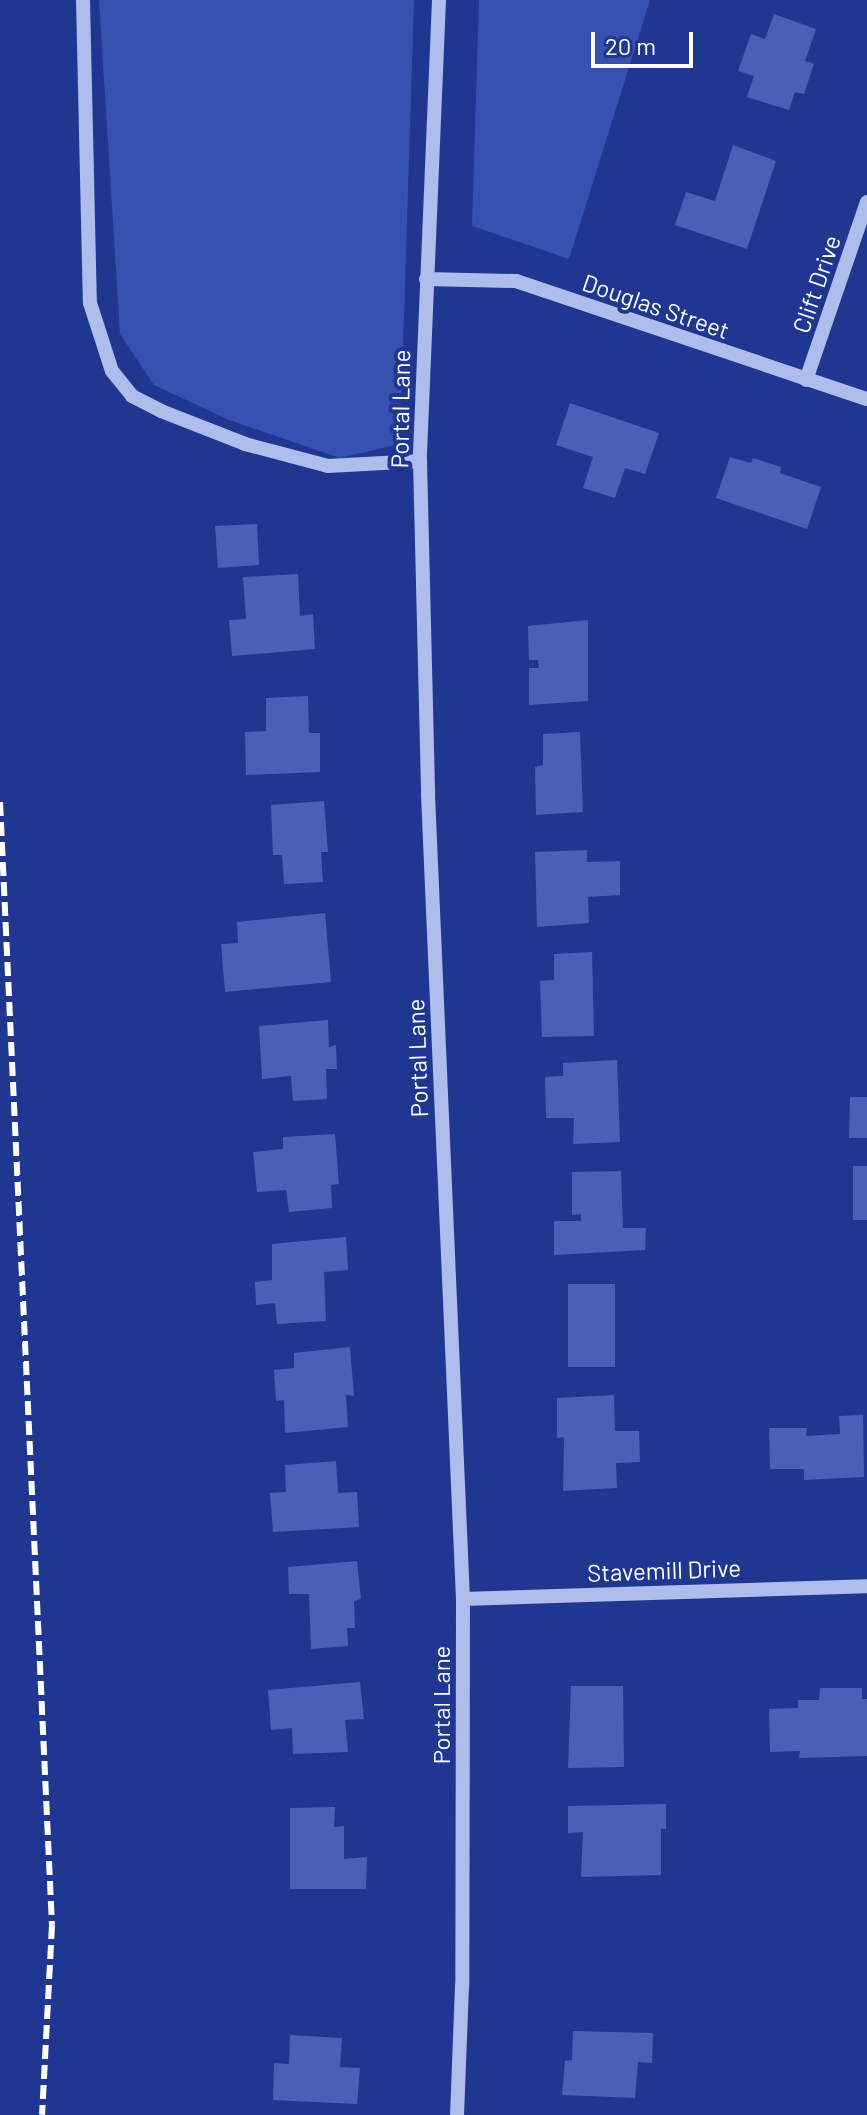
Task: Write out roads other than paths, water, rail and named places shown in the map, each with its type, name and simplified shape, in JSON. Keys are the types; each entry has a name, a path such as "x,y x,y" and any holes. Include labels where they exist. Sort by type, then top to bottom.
{"street":[{"path":"83,0 90,303 112,371 132,396 245,444 328,466 420,461"},
{"name":"Portal Lane","path":"439,0 420,461 428,795 463,1599 462,1986 457,2115"},
{"name":"Clift Drive","path":"806,380 867,202"},
{"name":"Douglas Street","path":"426,279 516,281 867,399"},
{"name":"Stavemill Drive","path":"463,1599 867,1586"}],"railway":[{"path":"0,802 52,1925 42,2115"}]}
